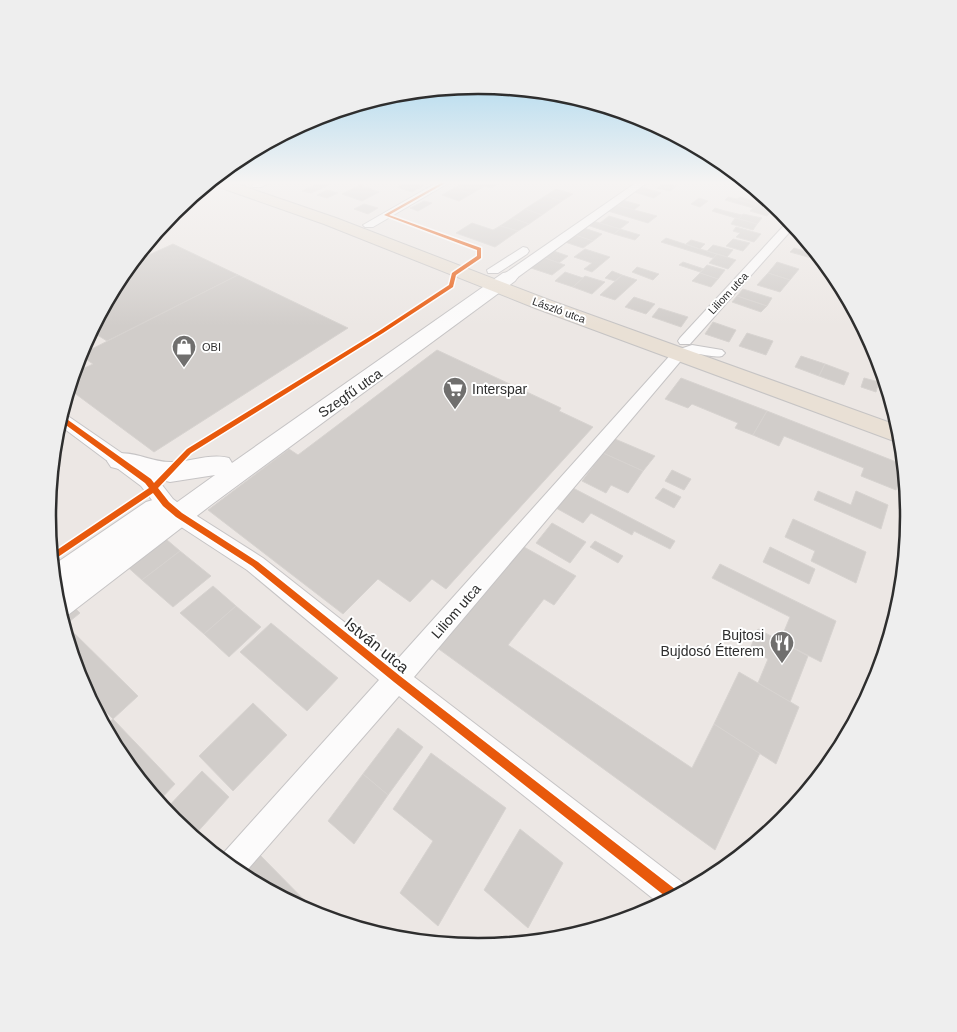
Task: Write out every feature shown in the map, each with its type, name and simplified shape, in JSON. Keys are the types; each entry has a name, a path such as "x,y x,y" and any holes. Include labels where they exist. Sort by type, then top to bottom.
{"main road":[{"name":"László utca","path":"357,230 496,278 682,348 893,432"},
{"name":"László utca","path":"381,230 496,278"},
{"name":"László utca","path":"682,348 717,353 888,416"}],"street":[{"name":"Szegfű utca","path":"64,599 173,509 220,465 569,230"},
{"name":"Liliom utca","path":"235,861 397,679 785,230"},
{"name":"Szegfű utca","path":"61,577 173,509 496,278 535,242"},
{"name":"István utca","path":"67,422 148,481 173,509 255,564 397,679 670,892"},
{"path":"120,461 170,472 220,465"}],"building":[{"path":"461,230 518,231 495,247 456,233"},
{"path":"581,230 590,230 602,234 593,241 575,235"},
{"path":"602,230 619,230 614,234"},
{"path":"619,230 624,230 640,235 635,240 614,234"},
{"path":"747,230 761,234 754,242 736,237 740,233 733,231"},
{"path":"575,235 593,241 583,248 565,242"},
{"path":"666,238 717,254 713,258 661,242"},
{"path":"733,239 750,243 743,251 726,246"},
{"path":"691,240 705,244 700,249 686,244"},
{"path":"173,244 238,275 107,341 97,335 127,281 146,256"},
{"path":"713,245 733,250 727,257 707,251"},
{"path":"794,248 807,252 812,258 790,252"},
{"path":"585,249 610,257 592,272 584,269 592,263 574,257"},
{"path":"551,250 568,256 559,263 542,257"},
{"path":"717,254 736,260 728,269 709,263"},
{"path":"542,257 565,265 552,275 528,267"},
{"path":"683,262 704,269 700,272 679,265"},
{"path":"777,262 799,269 790,280 768,273"},
{"path":"707,265 725,270 718,279 700,273"},
{"path":"637,267 659,274 653,280 632,272"},
{"path":"612,271 622,275 615,281 605,278"},
{"path":"565,272 583,278 573,287 555,281"},
{"path":"700,273 718,279 711,287 692,281"},
{"path":"768,273 790,280 780,292 757,285"},
{"name":"OBI","path":"238,275 348,328 154,452 75,393 83,369 93,364 86,359 90,350"},
{"path":"622,275 637,280 615,300 600,295"},
{"path":"585,276 605,282 592,294 573,287"},
{"path":"743,289 772,298 767,306 737,296"},
{"path":"737,296 767,306 761,312 732,302"},
{"path":"634,297 655,304 646,314 625,307"},
{"path":"659,308 688,317 681,327 652,317"},
{"path":"713,322 736,330 729,342 705,334"},
{"path":"747,333 773,341 766,355 739,346"},
{"path":"437,350 561,408 559,411 593,427 446,589 432,579 410,602 378,579 343,614 208,510 289,449 298,455"},
{"path":"801,356 825,364 819,376 795,367"},
{"path":"825,364 849,373 844,385 819,376"},
{"path":"681,378 767,411 753,435 735,428 738,423 692,404 688,408 665,399"},
{"path":"864,378 879,383 876,392 861,387"},
{"path":"767,411 897,462 899,480 896,490 861,476 864,468 784,436 779,446 753,435"},
{"path":"615,439 655,456 643,471 603,453"},
{"path":"603,453 643,471 628,493 611,485 606,493 582,481"},
{"path":"672,470 691,479 684,490 665,481"},
{"path":"573,488 675,541 670,549 634,531 632,535 591,513 583,523 556,508"},
{"path":"663,488 681,497 674,508 655,498"},
{"path":"818,491 851,505 856,491 888,505 881,529 814,500"},
{"path":"793,519 866,552 856,583 811,561 815,551 785,537"},
{"path":"552,523 586,542 570,563 536,543"},
{"path":"160,534 180,551 142,580 122,562"},
{"path":"595,541 623,556 618,563 590,547"},
{"path":"524,547 576,576 554,605 544,599 508,645 692,768 714,724 760,753 715,850 436,647"},
{"path":"770,547 815,569 809,584 763,562"},
{"path":"180,551 211,576 173,607 142,580"},
{"path":"720,564 836,621 821,662 780,641 790,617 712,578"},
{"path":"213,586 236,606 204,634 180,613"},
{"path":"68,601 80,613 70,621 65,603"},
{"path":"236,606 261,627 229,657 204,634"},
{"path":"271,623 338,678 307,711 240,652"},
{"path":"758,629 808,656 790,702 758,683 768,659 750,649"},
{"path":"73,632 138,696 113,719 103,709 88,678"},
{"path":"739,672 799,707 776,764 714,724"},
{"path":"253,703 287,735 233,791 199,756"},
{"path":"113,719 175,784 163,796 127,751 110,721"},
{"path":"398,728 423,747 388,795 363,774"},
{"path":"431,753 506,808 438,926 400,893 433,841 393,809"},
{"path":"202,771 229,797 198,831 170,804"},
{"path":"363,774 388,795 354,844 328,821"},
{"path":"520,829 563,863 528,928 484,890"},
{"path":"255,850 305,901 267,882 243,866"}],"cycle path":[{"path":"58,554 153,489 189,451 381,332 451,286 454,274 479,257 479,249 427,230"},
{"path":"67,422 148,481 166,504 179,515 255,564 397,679 670,892"}],"place":[{"name":"OBI","path":"184,368"},
{"name":"Interspar","path":"455,410"},
{"name":"Bujtosi Bujdosó Étterem","path":"782,664"}]}
